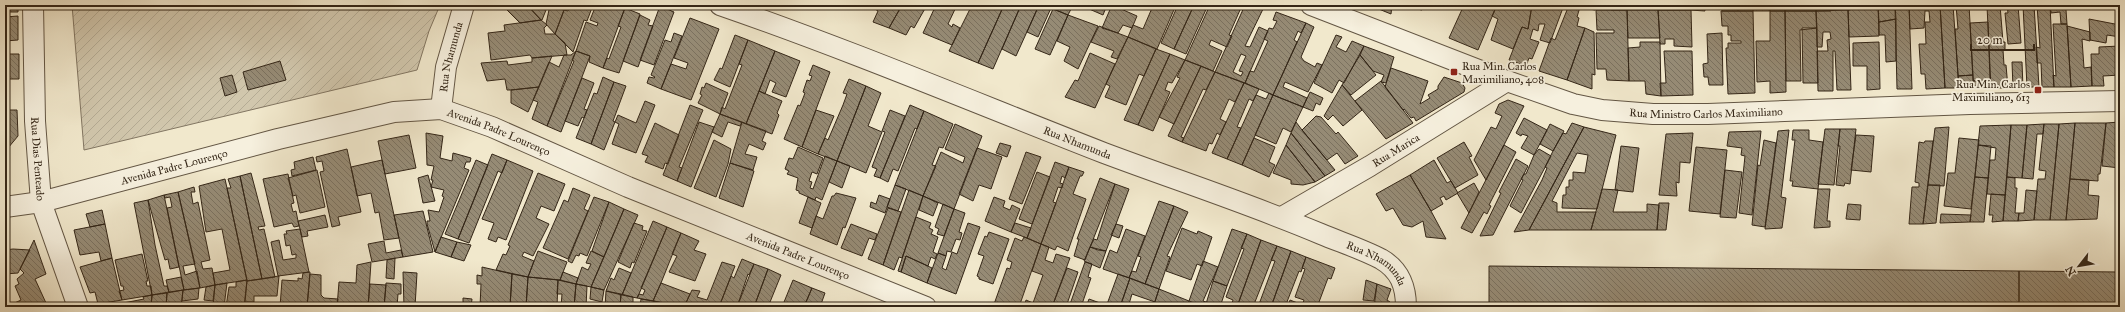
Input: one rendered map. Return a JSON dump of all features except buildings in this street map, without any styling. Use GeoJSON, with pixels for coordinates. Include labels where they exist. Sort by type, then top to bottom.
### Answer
{"type":"FeatureCollection","features":[{"type":"Feature","properties":{"kind":"street","name":"Rua Dias Penteado"},"geometry":{"type":"LineString","coordinates":[[33,5],[35,121],[41,202],[78,307]]}},
{"type":"Feature","properties":{"kind":"street","name":"Rua Nhamunda"},"geometry":{"type":"LineString","coordinates":[[441,109],[446,66],[464,5]]}},
{"type":"Feature","properties":{"kind":"street","name":"Rua Nhamunda"},"geometry":{"type":"LineString","coordinates":[[720,5],[817,39],[1105,153],[1282,217],[1381,260],[1396,271],[1402,280],[1406,296],[1406,307]]}},
{"type":"Feature","properties":{"kind":"street","name":"Rua Ministro Carlos Maximiliano"},"geometry":{"type":"LineString","coordinates":[[1311,5],[1507,81],[1573,104],[1602,110],[1653,114],[1708,114],[1970,104],[2120,101]]}},
{"type":"Feature","properties":{"kind":"street","name":"Rua Marica"},"geometry":{"type":"LineString","coordinates":[[1282,217],[1370,166],[1507,81]]}},
{"type":"Feature","properties":{"kind":"street","name":"Avenida Padre Lourenço"},"geometry":{"type":"LineString","coordinates":[[5,207],[41,202],[301,133],[394,112],[441,109],[492,127],[628,187],[926,307]]}},
{"type":"Feature","properties":{"kind":"shaded area"},"geometry":{"type":"Polygon","coordinates":[[[72,5],[440,5],[429,31],[417,70],[84,150],[72,5]]]}},
{"type":"Feature","properties":{"kind":"place","name":"Rua Min. Carlos Maximiliano, 408"},"geometry":{"type":"Point","coordinates":[1454,72]}},
{"type":"Feature","properties":{"kind":"place","name":"Rua Min. Carlos Maximiliano, 613"},"geometry":{"type":"Point","coordinates":[2038,90]}}]}
